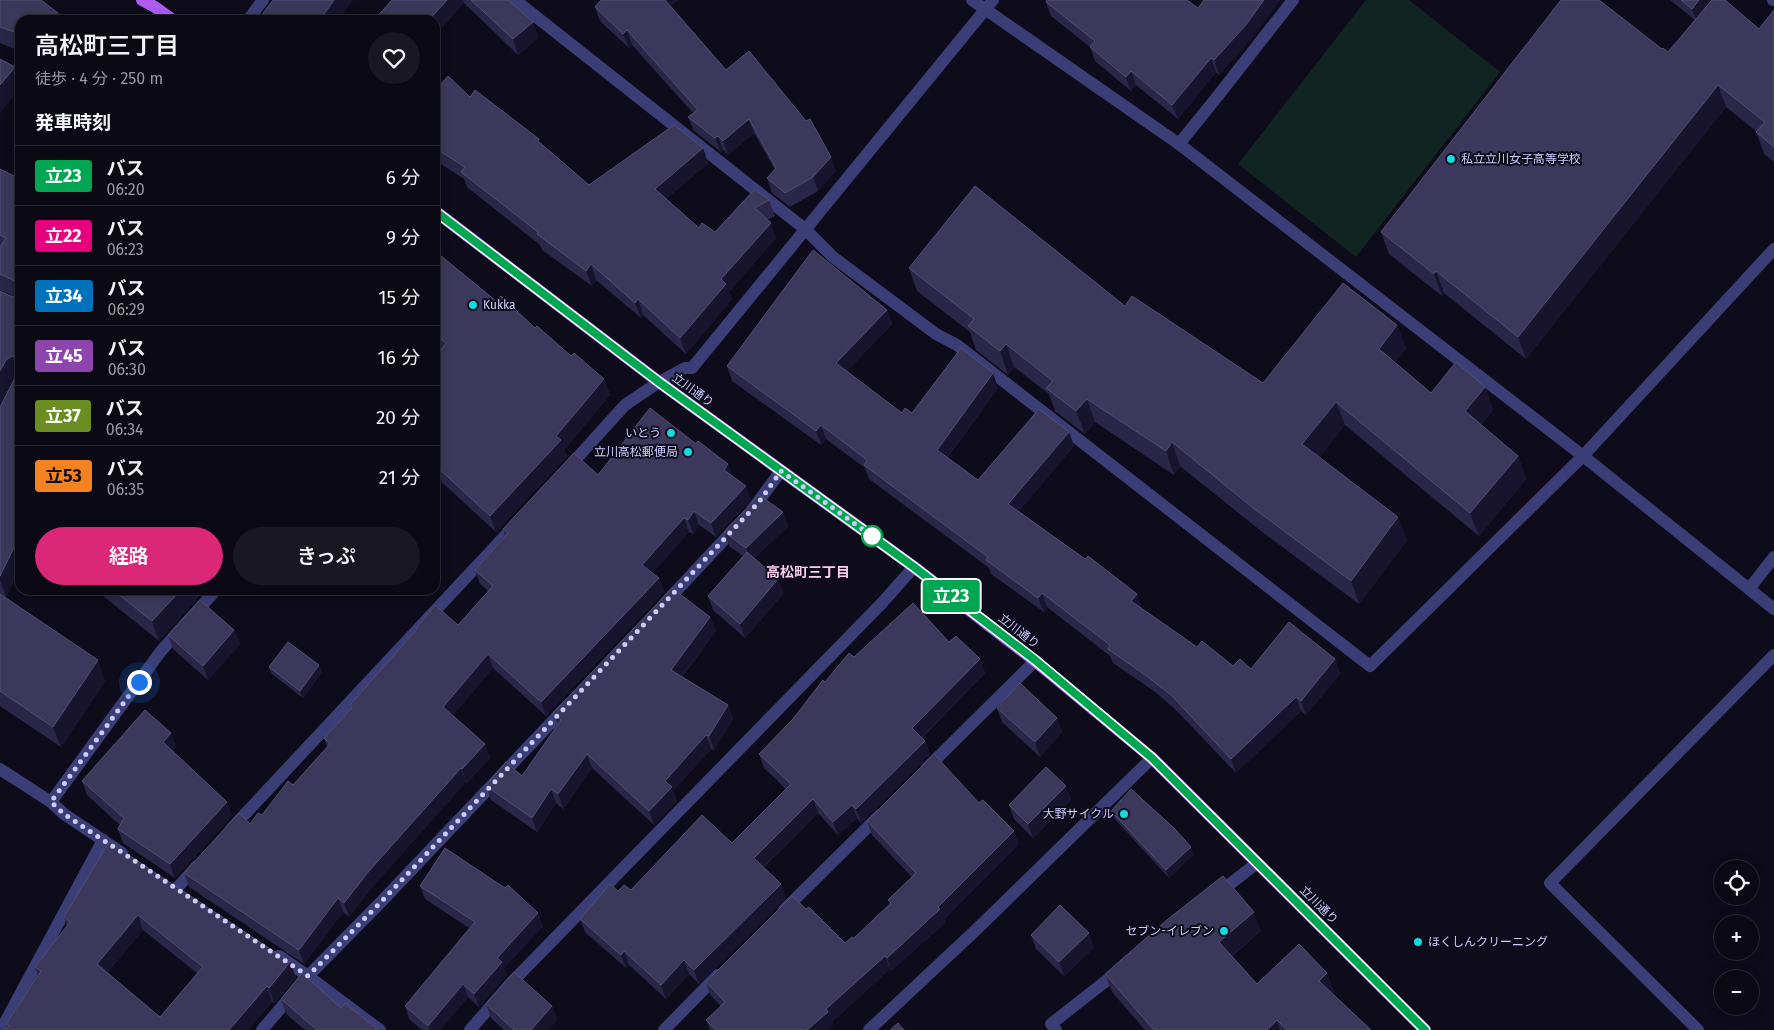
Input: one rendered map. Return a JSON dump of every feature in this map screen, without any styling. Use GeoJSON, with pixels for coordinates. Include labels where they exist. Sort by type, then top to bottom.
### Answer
{"type":"FeatureCollection","features":[{"type":"Feature","properties":{"kind":"main road"},"geometry":{"type":"LineString","coordinates":[[142,0],[166,15]]}},
{"type":"Feature","properties":{"kind":"main road","name":"立川通り"},"geometry":{"type":"LineString","coordinates":[[440,215],[659,382],[914,567],[1035,660],[1152,758],[1425,1030]]}},
{"type":"Feature","properties":{"kind":"street"},"geometry":{"type":"LineString","coordinates":[[252,15],[263,0]]}},
{"type":"Feature","properties":{"kind":"street"},"geometry":{"type":"LineString","coordinates":[[515,0],[805,229],[833,257],[936,334],[957,344],[1370,666],[1583,456],[1774,249]]}},
{"type":"Feature","properties":{"kind":"street"},"geometry":{"type":"LineString","coordinates":[[972,0],[1179,144],[1583,456],[1774,609]]}},
{"type":"Feature","properties":{"kind":"street"},"geometry":{"type":"LineString","coordinates":[[562,475],[625,406],[659,382],[685,368],[692,368],[993,0]]}},
{"type":"Feature","properties":{"kind":"street"},"geometry":{"type":"LineString","coordinates":[[1179,144],[1293,0]]}},
{"type":"Feature","properties":{"kind":"street"},"geometry":{"type":"LineString","coordinates":[[654,615],[759,502],[781,471]]}},
{"type":"Feature","properties":{"kind":"street"},"geometry":{"type":"LineString","coordinates":[[223,838],[523,517]]}},
{"type":"Feature","properties":{"kind":"street"},"geometry":{"type":"LineString","coordinates":[[1749,589],[1774,557]]}},
{"type":"Feature","properties":{"kind":"street"},"geometry":{"type":"LineString","coordinates":[[470,1030],[511,983],[875,610],[914,567]]}},
{"type":"Feature","properties":{"kind":"street"},"geometry":{"type":"LineString","coordinates":[[51,802],[161,652],[212,595]]}},
{"type":"Feature","properties":{"kind":"street"},"geometry":{"type":"LineString","coordinates":[[1698,1030],[1550,883],[1774,655]]}},
{"type":"Feature","properties":{"kind":"street"},"geometry":{"type":"LineString","coordinates":[[915,779],[1035,660]]}},
{"type":"Feature","properties":{"kind":"street"},"geometry":{"type":"LineString","coordinates":[[262,1030],[308,976],[579,694]]}},
{"type":"Feature","properties":{"kind":"street"},"geometry":{"type":"LineString","coordinates":[[869,1030],[978,928],[1152,758]]}},
{"type":"Feature","properties":{"kind":"street"},"geometry":{"type":"LineString","coordinates":[[0,769],[136,861]]}},
{"type":"Feature","properties":{"kind":"street"},"geometry":{"type":"LineString","coordinates":[[775,918],[887,807]]}},
{"type":"Feature","properties":{"kind":"street"},"geometry":{"type":"LineString","coordinates":[[1,1030],[104,840]]}},
{"type":"Feature","properties":{"kind":"street"},"geometry":{"type":"LineString","coordinates":[[177,888],[203,859]]}},
{"type":"Feature","properties":{"kind":"street"},"geometry":{"type":"LineString","coordinates":[[1202,906],[1257,863]]}},
{"type":"Feature","properties":{"kind":"street"},"geometry":{"type":"LineString","coordinates":[[267,948],[380,1030]]}},
{"type":"Feature","properties":{"kind":"street"},"geometry":{"type":"LineString","coordinates":[[1056,1030],[1051,1024],[1127,965]]}},
{"type":"Feature","properties":{"kind":"street"},"geometry":{"type":"LineString","coordinates":[[664,1030],[726,967]]}},
{"type":"Feature","properties":{"kind":"green space"},"geometry":{"type":"Polygon","coordinates":[[[1366,0],[1409,0],[1500,72],[1356,257],[1238,164],[1366,0]]]}},
{"type":"Feature","properties":{"kind":"building"},"geometry":{"type":"Polygon","coordinates":[[[0,0],[41,0],[58,13],[57,15],[15,15],[15,32],[0,27],[0,0]]]}},
{"type":"Feature","properties":{"kind":"building"},"geometry":{"type":"Polygon","coordinates":[[[273,0],[334,0],[324,15],[262,15],[273,0]]]}},
{"type":"Feature","properties":{"kind":"building"},"geometry":{"type":"Polygon","coordinates":[[[392,0],[447,0],[434,15],[378,15],[392,0]]]}},
{"type":"Feature","properties":{"kind":"building"},"geometry":{"type":"Polygon","coordinates":[[[471,0],[508,0],[533,22],[513,39],[471,0]]]}},
{"type":"Feature","properties":{"kind":"building"},"geometry":{"type":"Polygon","coordinates":[[[601,0],[665,0],[726,70],[749,51],[806,121],[810,119],[831,157],[813,177],[785,193],[767,178],[776,168],[749,119],[723,141],[718,136],[715,138],[688,117],[698,110],[627,30],[623,34],[595,7],[601,0]]]}},
{"type":"Feature","properties":{"kind":"building"},"geometry":{"type":"Polygon","coordinates":[[[1047,0],[1187,0],[1198,8],[1204,0],[1264,0],[1245,26],[1214,60],[1211,58],[1172,105],[1131,71],[1126,77],[1090,47],[1095,41],[1046,2],[1047,0]]]}},
{"type":"Feature","properties":{"kind":"building"},"geometry":{"type":"Polygon","coordinates":[[[1561,0],[1599,0],[1668,52],[1712,0],[1725,0],[1759,29],[1774,10],[1774,147],[1756,132],[1765,122],[1718,85],[1518,337],[1436,271],[1434,274],[1381,232],[1561,0]]]}},
{"type":"Feature","properties":{"kind":"building"},"geometry":{"type":"Polygon","coordinates":[[[1681,0],[1699,0],[1692,9],[1681,0]]]}},
{"type":"Feature","properties":{"kind":"building"},"geometry":{"type":"Polygon","coordinates":[[[0,59],[15,67],[0,85],[0,59]]]}},
{"type":"Feature","properties":{"kind":"building"},"geometry":{"type":"Polygon","coordinates":[[[448,76],[470,97],[475,90],[539,139],[538,141],[589,185],[674,125],[703,148],[655,189],[699,228],[702,223],[715,232],[755,189],[769,200],[755,208],[771,223],[721,279],[726,284],[680,338],[638,299],[635,303],[591,264],[586,271],[537,234],[538,232],[461,172],[465,167],[440,151],[440,85],[448,76]]]}},
{"type":"Feature","properties":{"kind":"building"},"geometry":{"type":"Polygon","coordinates":[[[0,169],[15,176],[15,281],[0,274],[0,247],[6,238],[0,235],[0,169]]]}},
{"type":"Feature","properties":{"kind":"building"},"geometry":{"type":"Polygon","coordinates":[[[975,186],[1125,306],[1132,296],[1263,383],[1343,283],[1397,325],[1379,349],[1431,393],[1456,362],[1485,387],[1465,411],[1518,456],[1470,513],[1336,402],[1302,444],[1398,517],[1351,581],[1252,507],[1172,442],[1166,451],[1087,399],[1076,411],[1046,388],[1053,381],[1006,344],[1000,351],[968,326],[974,319],[909,268],[975,186]]]}},
{"type":"Feature","properties":{"kind":"building"},"geometry":{"type":"Polygon","coordinates":[[[813,250],[887,310],[836,363],[902,413],[905,408],[912,413],[961,348],[993,373],[937,450],[978,480],[1039,409],[1069,432],[1008,504],[1085,559],[1088,556],[1137,594],[1131,601],[1197,647],[1202,641],[1233,666],[1240,659],[1251,669],[1289,622],[1335,659],[1301,701],[1296,697],[1231,759],[1171,695],[1108,649],[1110,645],[1042,593],[1038,598],[986,560],[988,557],[864,465],[867,460],[821,425],[816,431],[727,366],[813,250]]]}},
{"type":"Feature","properties":{"kind":"building"},"geometry":{"type":"Polygon","coordinates":[[[440,255],[496,301],[501,296],[535,328],[537,326],[571,356],[574,353],[604,379],[556,436],[561,440],[490,516],[440,470],[440,351],[446,343],[440,339],[440,255]]]}},
{"type":"Feature","properties":{"kind":"building"},"geometry":{"type":"Polygon","coordinates":[[[0,291],[15,296],[15,357],[12,356],[6,360],[0,371],[0,291]]]}},
{"type":"Feature","properties":{"kind":"building"},"geometry":{"type":"Polygon","coordinates":[[[15,378],[15,545],[0,576],[0,407],[15,378]]]}},
{"type":"Feature","properties":{"kind":"building"},"geometry":{"type":"Polygon","coordinates":[[[650,408],[696,444],[698,441],[728,464],[724,470],[746,486],[711,523],[694,511],[688,520],[684,518],[642,565],[659,578],[541,702],[488,654],[443,707],[485,744],[461,768],[369,871],[344,903],[338,898],[299,950],[184,873],[239,813],[250,824],[258,813],[262,815],[288,781],[293,785],[330,744],[324,738],[352,708],[350,705],[418,628],[435,605],[458,625],[493,586],[475,570],[508,533],[503,529],[574,453],[598,475],[650,408]]]}},
{"type":"Feature","properties":{"kind":"building"},"geometry":{"type":"Polygon","coordinates":[[[759,495],[783,512],[746,548],[724,532],[759,495]]]}},
{"type":"Feature","properties":{"kind":"building"},"geometry":{"type":"Polygon","coordinates":[[[747,552],[778,579],[740,624],[708,596],[747,552]]]}},
{"type":"Feature","properties":{"kind":"building"},"geometry":{"type":"Polygon","coordinates":[[[672,588],[710,617],[671,670],[728,705],[709,736],[706,735],[665,781],[672,787],[649,811],[587,754],[558,794],[551,789],[532,818],[486,786],[506,762],[522,776],[561,720],[553,713],[672,588]]]}},
{"type":"Feature","properties":{"kind":"building"},"geometry":{"type":"Polygon","coordinates":[[[0,594],[98,660],[53,727],[0,691],[0,594]]]}},
{"type":"Feature","properties":{"kind":"building"},"geometry":{"type":"Polygon","coordinates":[[[119,595],[176,595],[152,621],[119,595]]]}},
{"type":"Feature","properties":{"kind":"building"},"geometry":{"type":"Polygon","coordinates":[[[200,600],[234,630],[203,666],[168,635],[200,600]]]}},
{"type":"Feature","properties":{"kind":"building"},"geometry":{"type":"Polygon","coordinates":[[[913,603],[949,642],[956,636],[980,659],[912,728],[925,741],[856,809],[852,805],[833,822],[813,799],[754,858],[781,884],[694,970],[684,960],[661,985],[624,951],[621,955],[580,919],[610,884],[618,891],[624,885],[631,890],[702,815],[732,843],[791,784],[759,754],[793,719],[823,680],[825,682],[849,653],[854,657],[913,603]]]}},
{"type":"Feature","properties":{"kind":"building"},"geometry":{"type":"Polygon","coordinates":[[[288,642],[319,665],[300,691],[269,667],[288,642]]]}},
{"type":"Feature","properties":{"kind":"building"},"geometry":{"type":"Polygon","coordinates":[[[1020,683],[1057,718],[1035,742],[997,708],[1020,683]]]}},
{"type":"Feature","properties":{"kind":"building"},"geometry":{"type":"Polygon","coordinates":[[[145,710],[171,733],[163,742],[227,802],[170,864],[118,829],[124,818],[82,781],[145,710]]]}},
{"type":"Feature","properties":{"kind":"building"},"geometry":{"type":"Polygon","coordinates":[[[934,754],[979,803],[983,800],[1014,831],[938,907],[940,909],[887,958],[885,956],[826,1009],[828,1012],[807,1030],[716,1030],[706,1020],[725,1002],[706,982],[792,896],[806,909],[809,907],[845,943],[852,937],[853,939],[891,903],[888,900],[916,873],[867,821],[934,754]]]}},
{"type":"Feature","properties":{"kind":"building"},"geometry":{"type":"Polygon","coordinates":[[[1046,767],[1066,786],[1028,824],[1009,805],[1046,767]]]}},
{"type":"Feature","properties":{"kind":"building"},"geometry":{"type":"Polygon","coordinates":[[[1131,789],[1175,829],[1191,847],[1166,870],[1111,811],[1131,789]]]}},
{"type":"Feature","properties":{"kind":"building"},"geometry":{"type":"Polygon","coordinates":[[[109,842],[290,962],[269,988],[267,986],[229,1030],[6,1030],[9,1026],[6,1024],[41,971],[35,967],[70,922],[64,917],[109,842]],[[138,915],[97,964],[160,1017],[203,967],[138,915]]]}},
{"type":"Feature","properties":{"kind":"building"},"geometry":{"type":"Polygon","coordinates":[[[445,848],[505,888],[508,885],[538,913],[497,958],[502,962],[474,994],[463,984],[428,1026],[405,1006],[475,922],[420,886],[445,848]]]}},
{"type":"Feature","properties":{"kind":"building"},"geometry":{"type":"Polygon","coordinates":[[[1223,876],[1254,912],[1219,942],[1257,984],[1299,944],[1327,973],[1319,981],[1371,1030],[1287,1030],[1277,1020],[1267,1030],[1154,1030],[1105,974],[1168,919],[1223,876]]]}},
{"type":"Feature","properties":{"kind":"building"},"geometry":{"type":"Polygon","coordinates":[[[1060,905],[1089,933],[1059,962],[1031,935],[1060,905]]]}},
{"type":"Feature","properties":{"kind":"building"},"geometry":{"type":"Polygon","coordinates":[[[514,972],[552,1006],[531,1030],[514,1030],[486,1004],[514,972]]]}},
{"type":"Feature","properties":{"kind":"building"},"geometry":{"type":"Polygon","coordinates":[[[302,973],[341,1008],[345,1003],[378,1030],[317,1030],[281,999],[302,973]]]}},
{"type":"Feature","properties":{"kind":"building"},"geometry":{"type":"Polygon","coordinates":[[[898,1023],[904,1030],[890,1030],[898,1023]]]}},
{"type":"Feature","properties":{"kind":"bus line","name":"立23"},"geometry":{"type":"LineString","coordinates":[[440,215],[659,382],[914,567],[1035,660],[1152,758],[1425,1030]]}},
{"type":"Feature","properties":{"kind":"place","name":"私立立川女子高等学校"},"geometry":{"type":"Point","coordinates":[1451,159]}},
{"type":"Feature","properties":{"kind":"place","name":"Kukka"},"geometry":{"type":"Point","coordinates":[473,305]}},
{"type":"Feature","properties":{"kind":"place","name":"いとう"},"geometry":{"type":"Point","coordinates":[671,433]}},
{"type":"Feature","properties":{"kind":"place","name":"立川高松郵便局"},"geometry":{"type":"Point","coordinates":[688,452]}},
{"type":"Feature","properties":{"kind":"place","name":"大野サイクル"},"geometry":{"type":"Point","coordinates":[1124,814]}},
{"type":"Feature","properties":{"kind":"place","name":"セブン-イレブン"},"geometry":{"type":"Point","coordinates":[1224,931]}},
{"type":"Feature","properties":{"kind":"place","name":"ほくしんクリーニング"},"geometry":{"type":"Point","coordinates":[1418,942]}},
{"type":"Feature","properties":{"kind":"district","name":"高松町三丁目"},"geometry":{"type":"Point","coordinates":[808,572]}},
{"type":"Feature","properties":{"kind":"route"},"geometry":{"type":"LineString","coordinates":[[139,682],[51,802],[64,814],[308,976],[381,902],[759,502],[781,471],[872,536]]}}]}
